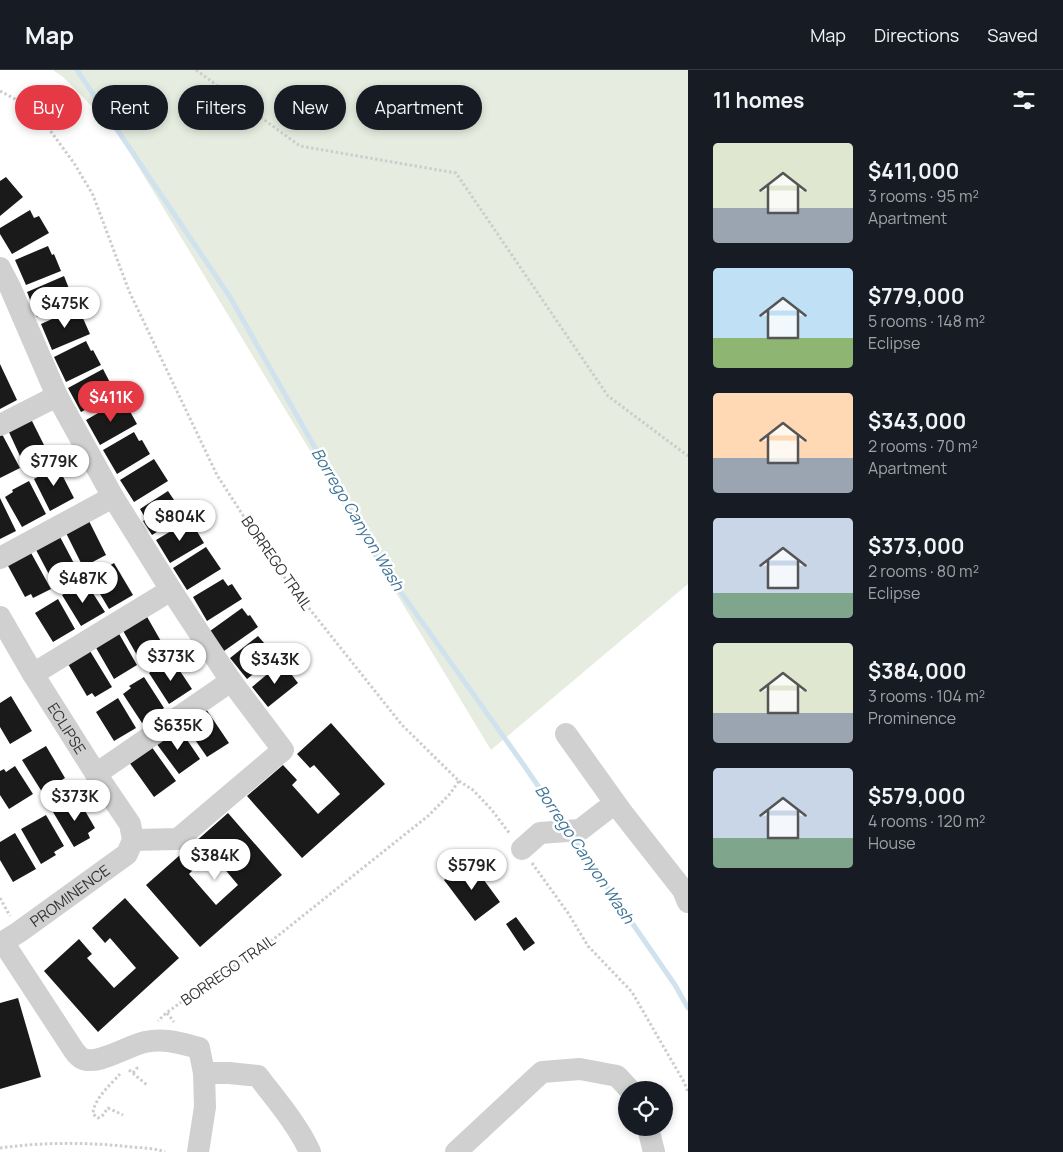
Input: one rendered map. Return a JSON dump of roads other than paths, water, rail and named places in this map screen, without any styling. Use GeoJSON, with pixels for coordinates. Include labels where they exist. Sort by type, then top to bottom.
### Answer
{"type":"FeatureCollection","features":[{"type":"Feature","properties":{"kind":"street"},"geometry":{"type":"LineString","coordinates":[[3,282],[57,396],[113,497],[231,681],[283,750],[178,839],[133,840]]}},
{"type":"Feature","properties":{"kind":"street"},"geometry":{"type":"LineString","coordinates":[[0,425],[57,396]]}},
{"type":"Feature","properties":{"kind":"street"},"geometry":{"type":"LineString","coordinates":[[0,558],[113,497]]}},
{"type":"Feature","properties":{"kind":"street"},"geometry":{"type":"LineString","coordinates":[[34,674],[171,590]]}},
{"type":"Feature","properties":{"kind":"street","name":"ECLIPSE"},"geometry":{"type":"LineString","coordinates":[[0,617],[96,774],[130,824],[133,840]]}},
{"type":"Feature","properties":{"kind":"street"},"geometry":{"type":"LineString","coordinates":[[96,774],[231,681]]}},
{"type":"Feature","properties":{"kind":"street"},"geometry":{"type":"LineString","coordinates":[[566,734],[615,802],[683,890],[688,902]]}},
{"type":"Feature","properties":{"kind":"street"},"geometry":{"type":"LineString","coordinates":[[522,849],[540,833],[580,830],[615,802]]}},
{"type":"Feature","properties":{"kind":"street","name":"PROMINENCE"},"geometry":{"type":"LineString","coordinates":[[2,943],[127,854],[133,840]]}},
{"type":"Feature","properties":{"kind":"street"},"geometry":{"type":"LineString","coordinates":[[2,943],[77,1055],[81,1058],[96,1059],[144,1042],[168,1040],[199,1048],[204,1073],[205,1107],[198,1152]]}},
{"type":"Feature","properties":{"kind":"street"},"geometry":{"type":"LineString","coordinates":[[456,1152],[542,1072],[580,1069],[617,1076],[622,1081]]}},
{"type":"Feature","properties":{"kind":"street"},"geometry":{"type":"LineString","coordinates":[[204,1073],[258,1076],[290,1120],[310,1152]]}},
{"type":"Feature","properties":{"kind":"street"},"geometry":{"type":"LineString","coordinates":[[650,1136],[654,1152]]}},
{"type":"Feature","properties":{"kind":"waterway","name":"Borrego Canyon Wash"},"geometry":{"type":"LineString","coordinates":[[77,70],[230,297],[380,563],[565,825]]}},
{"type":"Feature","properties":{"kind":"waterway","name":"Borrego Canyon Wash"},"geometry":{"type":"LineString","coordinates":[[572,836],[675,985],[688,1008]]}}]}
